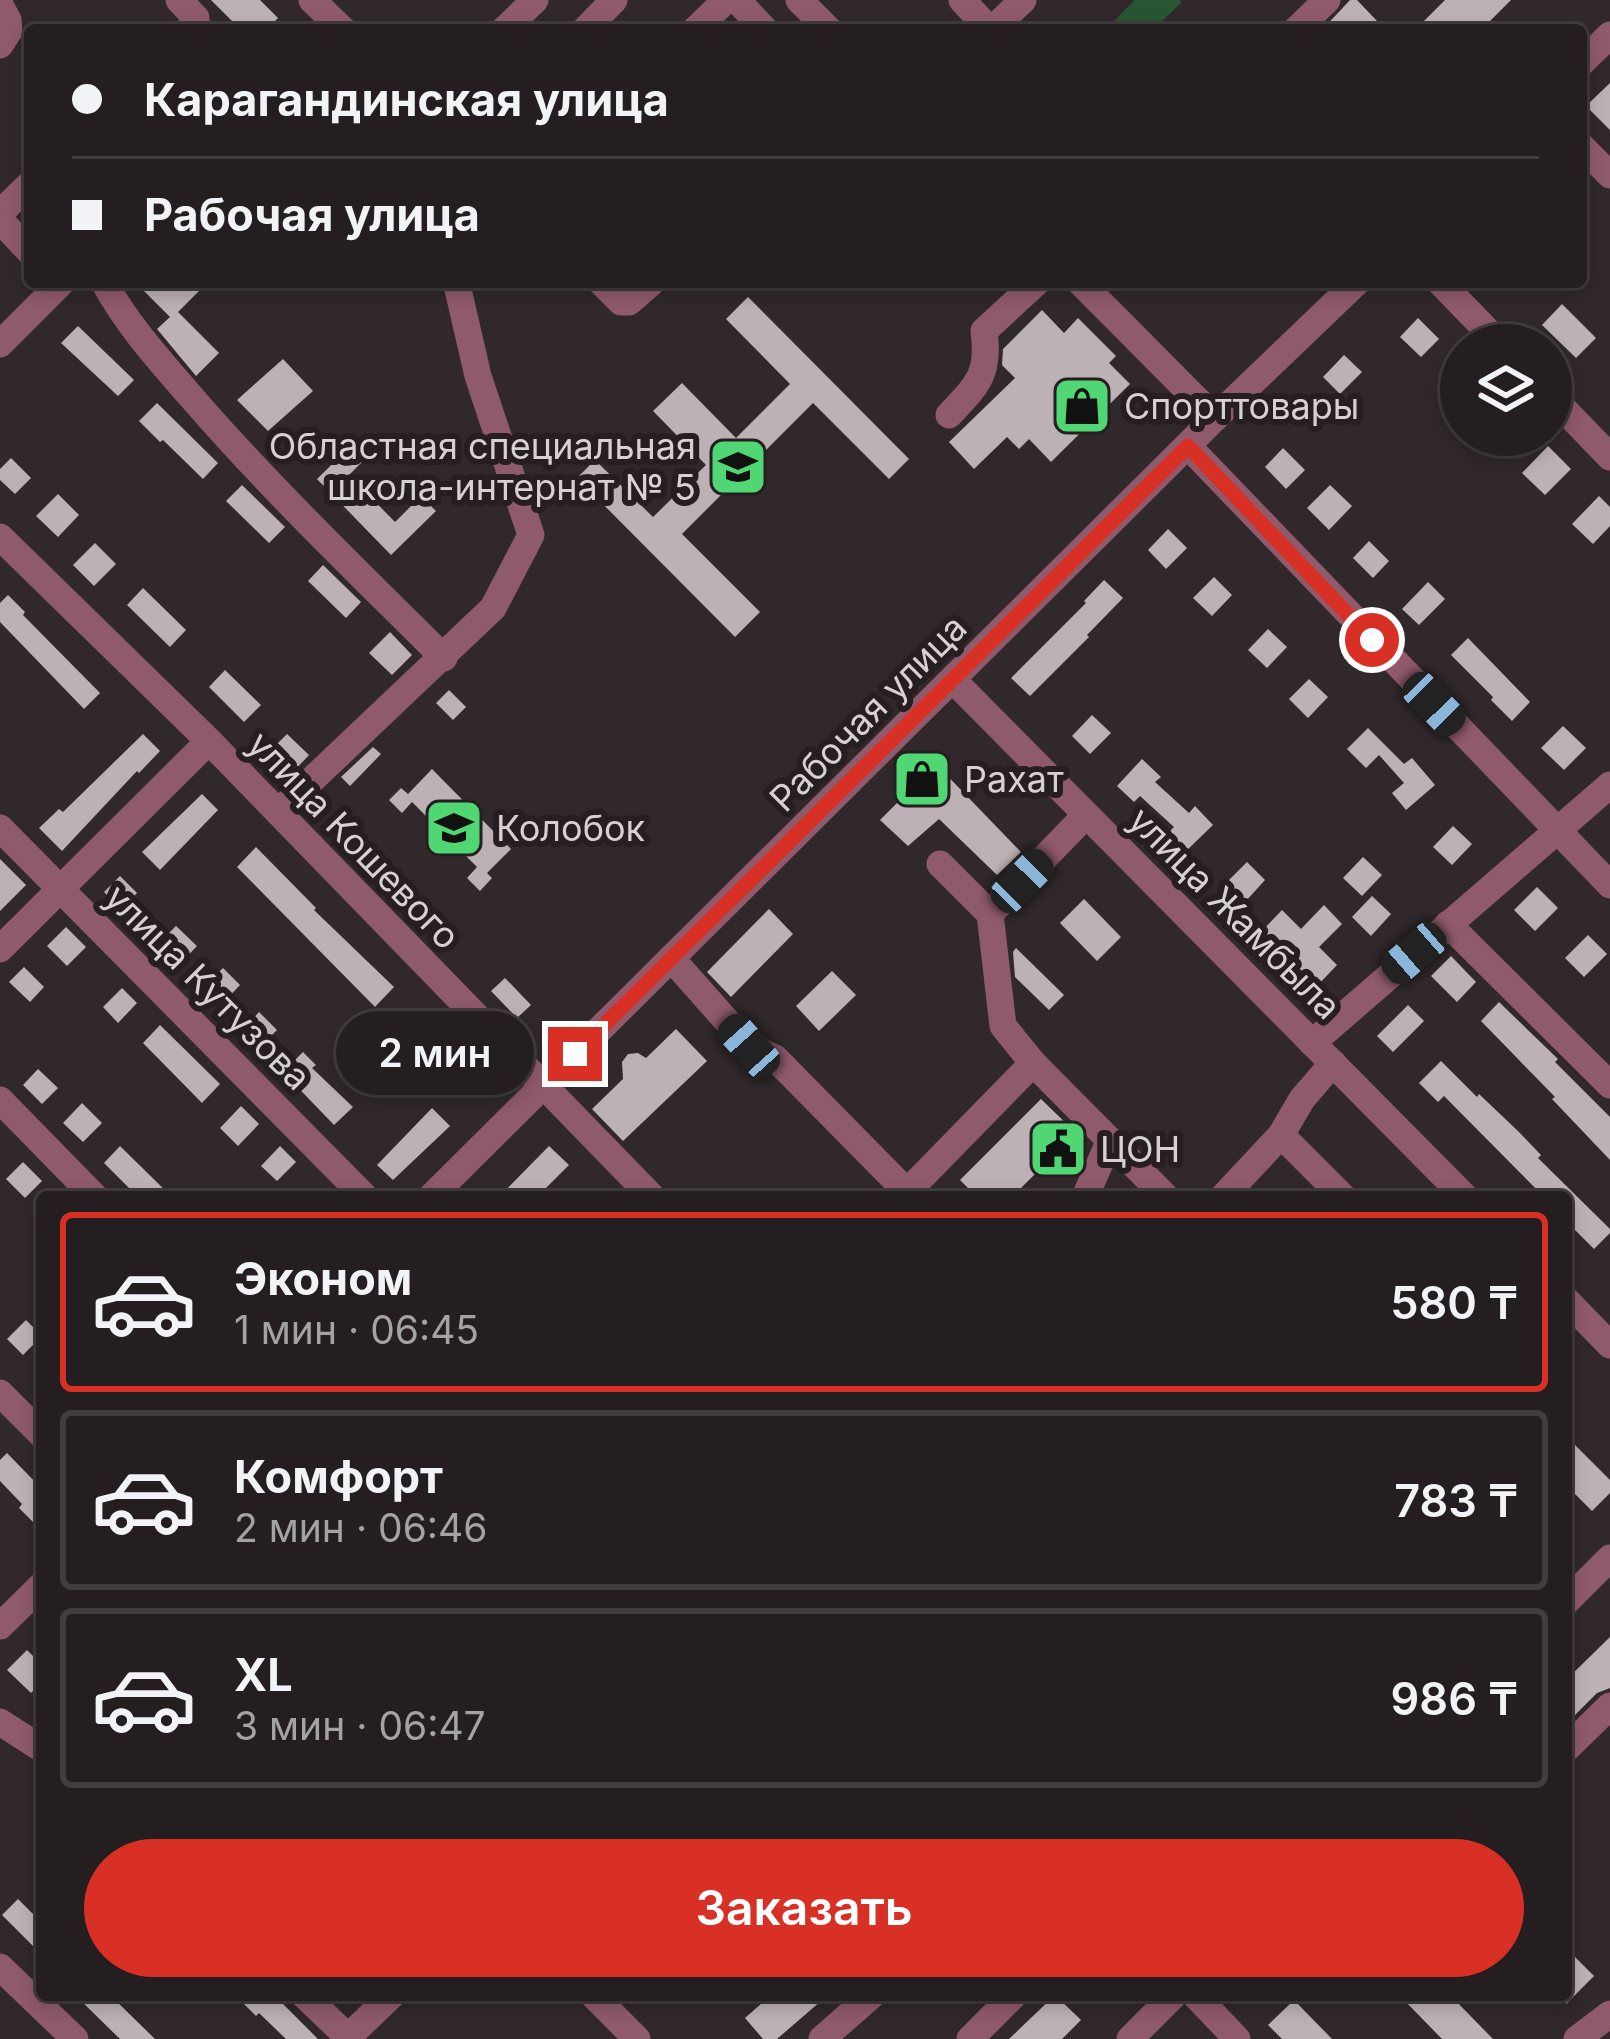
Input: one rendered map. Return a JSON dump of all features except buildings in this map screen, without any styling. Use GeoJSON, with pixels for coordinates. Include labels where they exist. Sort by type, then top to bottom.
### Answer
{"type":"FeatureCollection","features":[{"type":"Feature","properties":{"kind":"street"},"geometry":{"type":"LineString","coordinates":[[179,0],[196,18],[194,24]]}},
{"type":"Feature","properties":{"kind":"street"},"geometry":{"type":"LineString","coordinates":[[510,24],[535,0]]}},
{"type":"Feature","properties":{"kind":"street"},"geometry":{"type":"LineString","coordinates":[[591,24],[614,0]]}},
{"type":"Feature","properties":{"kind":"street"},"geometry":{"type":"LineString","coordinates":[[701,24],[726,0]]}},
{"type":"Feature","properties":{"kind":"street"},"geometry":{"type":"LineString","coordinates":[[799,0],[823,24]]}},
{"type":"Feature","properties":{"kind":"street"},"geometry":{"type":"LineString","coordinates":[[962,0],[985,24]]}},
{"type":"Feature","properties":{"kind":"street"},"geometry":{"type":"LineString","coordinates":[[997,24],[1022,0]]}},
{"type":"Feature","properties":{"kind":"street"},"geometry":{"type":"LineString","coordinates":[[1302,24],[1327,0]]}},
{"type":"Feature","properties":{"kind":"street"},"geometry":{"type":"LineString","coordinates":[[0,5],[9,31],[0,45]]}},
{"type":"Feature","properties":{"kind":"street"},"geometry":{"type":"LineString","coordinates":[[1587,57],[1610,35]]}},
{"type":"Feature","properties":{"kind":"street"},"geometry":{"type":"LineString","coordinates":[[1587,152],[1610,175]]}},
{"type":"Feature","properties":{"kind":"street"},"geometry":{"type":"LineString","coordinates":[[24,190],[1,213],[24,244]]}},
{"type":"Feature","properties":{"kind":"street"},"geometry":{"type":"LineString","coordinates":[[0,344],[55,288]]}},
{"type":"Feature","properties":{"kind":"street"},"geometry":{"type":"LineString","coordinates":[[108,288],[134,329],[240,452],[444,658]]}},
{"type":"Feature","properties":{"kind":"street"},"geometry":{"type":"LineString","coordinates":[[278,812],[493,608],[531,535],[478,376],[458,288]]}},
{"type":"Feature","properties":{"kind":"street"},"geometry":{"type":"LineString","coordinates":[[607,288],[621,302],[629,302],[645,288]]}},
{"type":"Feature","properties":{"kind":"street"},"geometry":{"type":"LineString","coordinates":[[949,415],[982,380],[987,352],[984,331],[1031,288]]}},
{"type":"Feature","properties":{"kind":"street"},"geometry":{"type":"LineString","coordinates":[[1086,288],[1215,418]]}},
{"type":"Feature","properties":{"kind":"street","name":"Рабочая улица"},"geometry":{"type":"LineString","coordinates":[[437,1191],[1351,288]]}},
{"type":"Feature","properties":{"kind":"street"},"geometry":{"type":"LineString","coordinates":[[1446,288],[1481,324]]}},
{"type":"Feature","properties":{"kind":"street"},"geometry":{"type":"LineString","coordinates":[[1572,418],[1610,457]]}},
{"type":"Feature","properties":{"kind":"street"},"geometry":{"type":"LineString","coordinates":[[1188,446],[1610,885]]}},
{"type":"Feature","properties":{"kind":"street","name":"улица Кошевого"},"geometry":{"type":"LineString","coordinates":[[0,537],[208,741],[646,1191]]}},
{"type":"Feature","properties":{"kind":"street","name":"улица Жамбыла"},"geometry":{"type":"LineString","coordinates":[[953,680],[1459,1191]]}},
{"type":"Feature","properties":{"kind":"street"},"geometry":{"type":"LineString","coordinates":[[0,949],[208,741]]}},
{"type":"Feature","properties":{"kind":"street"},"geometry":{"type":"LineString","coordinates":[[1312,1042],[1610,785]]}},
{"type":"Feature","properties":{"kind":"street"},"geometry":{"type":"LineString","coordinates":[[990,914],[1086,815]]}},
{"type":"Feature","properties":{"kind":"street","name":"улица Кутузова"},"geometry":{"type":"LineString","coordinates":[[0,828],[359,1191]]}},
{"type":"Feature","properties":{"kind":"street"},"geometry":{"type":"LineString","coordinates":[[940,865],[990,914],[1003,1026],[1160,1191]]}},
{"type":"Feature","properties":{"kind":"street"},"geometry":{"type":"LineString","coordinates":[[1448,924],[1610,1084]]}},
{"type":"Feature","properties":{"kind":"street"},"geometry":{"type":"LineString","coordinates":[[671,958],[749,1046],[775,1058],[905,1191]]}},
{"type":"Feature","properties":{"kind":"street"},"geometry":{"type":"LineString","coordinates":[[913,1191],[1034,1063]]}},
{"type":"Feature","properties":{"kind":"street"},"geometry":{"type":"LineString","coordinates":[[1229,1191],[1281,1135],[1302,1099],[1333,1063]]}},
{"type":"Feature","properties":{"kind":"street"},"geometry":{"type":"LineString","coordinates":[[0,1100],[89,1191]]}},
{"type":"Feature","properties":{"kind":"street"},"geometry":{"type":"LineString","coordinates":[[1281,1135],[1337,1191]]}},
{"type":"Feature","properties":{"kind":"street"},"geometry":{"type":"LineString","coordinates":[[1088,1191],[1110,1140]]}},
{"type":"Feature","properties":{"kind":"street"},"geometry":{"type":"LineString","coordinates":[[1572,1306],[1610,1345]]}},
{"type":"Feature","properties":{"kind":"street"},"geometry":{"type":"LineString","coordinates":[[0,1393],[36,1429]]}},
{"type":"Feature","properties":{"kind":"street"},"geometry":{"type":"LineString","coordinates":[[1572,1587],[1610,1558]]}},
{"type":"Feature","properties":{"kind":"street"},"geometry":{"type":"LineString","coordinates":[[0,1626],[36,1592]]}},
{"type":"Feature","properties":{"kind":"street"},"geometry":{"type":"LineString","coordinates":[[1572,1743],[1610,1706]]}},
{"type":"Feature","properties":{"kind":"street"},"geometry":{"type":"LineString","coordinates":[[0,1722],[36,1745]]}},
{"type":"Feature","properties":{"kind":"street"},"geometry":{"type":"LineString","coordinates":[[0,1967],[75,2039]]}},
{"type":"Feature","properties":{"kind":"street"},"geometry":{"type":"LineString","coordinates":[[310,2001],[348,2038],[386,2001]]}},
{"type":"Feature","properties":{"kind":"street"},"geometry":{"type":"LineString","coordinates":[[598,2001],[637,2039]]}},
{"type":"Feature","properties":{"kind":"street"},"geometry":{"type":"LineString","coordinates":[[822,2039],[865,2001]]}},
{"type":"Feature","properties":{"kind":"street"},"geometry":{"type":"LineString","coordinates":[[970,2039],[1008,2001]]}},
{"type":"Feature","properties":{"kind":"street"},"geometry":{"type":"LineString","coordinates":[[1130,2039],[1160,2001]]}},
{"type":"Feature","properties":{"kind":"street"},"geometry":{"type":"LineString","coordinates":[[1202,2001],[1237,2039]]}},
{"type":"Feature","properties":{"kind":"street"},"geometry":{"type":"LineString","coordinates":[[1577,2039],[1610,2014]]}},
{"type":"Feature","properties":{"kind":"green space"},"geometry":{"type":"Polygon","coordinates":[[[1135,0],[1182,2],[1159,24],[1111,24],[1135,0]]]}},
{"type":"Feature","properties":{"kind":"place","name":"Спорттовары"},"geometry":{"type":"Point","coordinates":[1082,406]}},
{"type":"Feature","properties":{"kind":"place","name":"Областная специальная школа-интернат № 5"},"geometry":{"type":"Point","coordinates":[738,467]}},
{"type":"Feature","properties":{"kind":"place","name":"Рахат"},"geometry":{"type":"Point","coordinates":[922,779]}},
{"type":"Feature","properties":{"kind":"place","name":"Колобок"},"geometry":{"type":"Point","coordinates":[454,828]}},
{"type":"Feature","properties":{"kind":"place","name":"ЦОН"},"geometry":{"type":"Point","coordinates":[1058,1149]}},
{"type":"Feature","properties":{"kind":"route"},"geometry":{"type":"LineString","coordinates":[[575,1054],[1188,446],[1372,640]]}}]}
